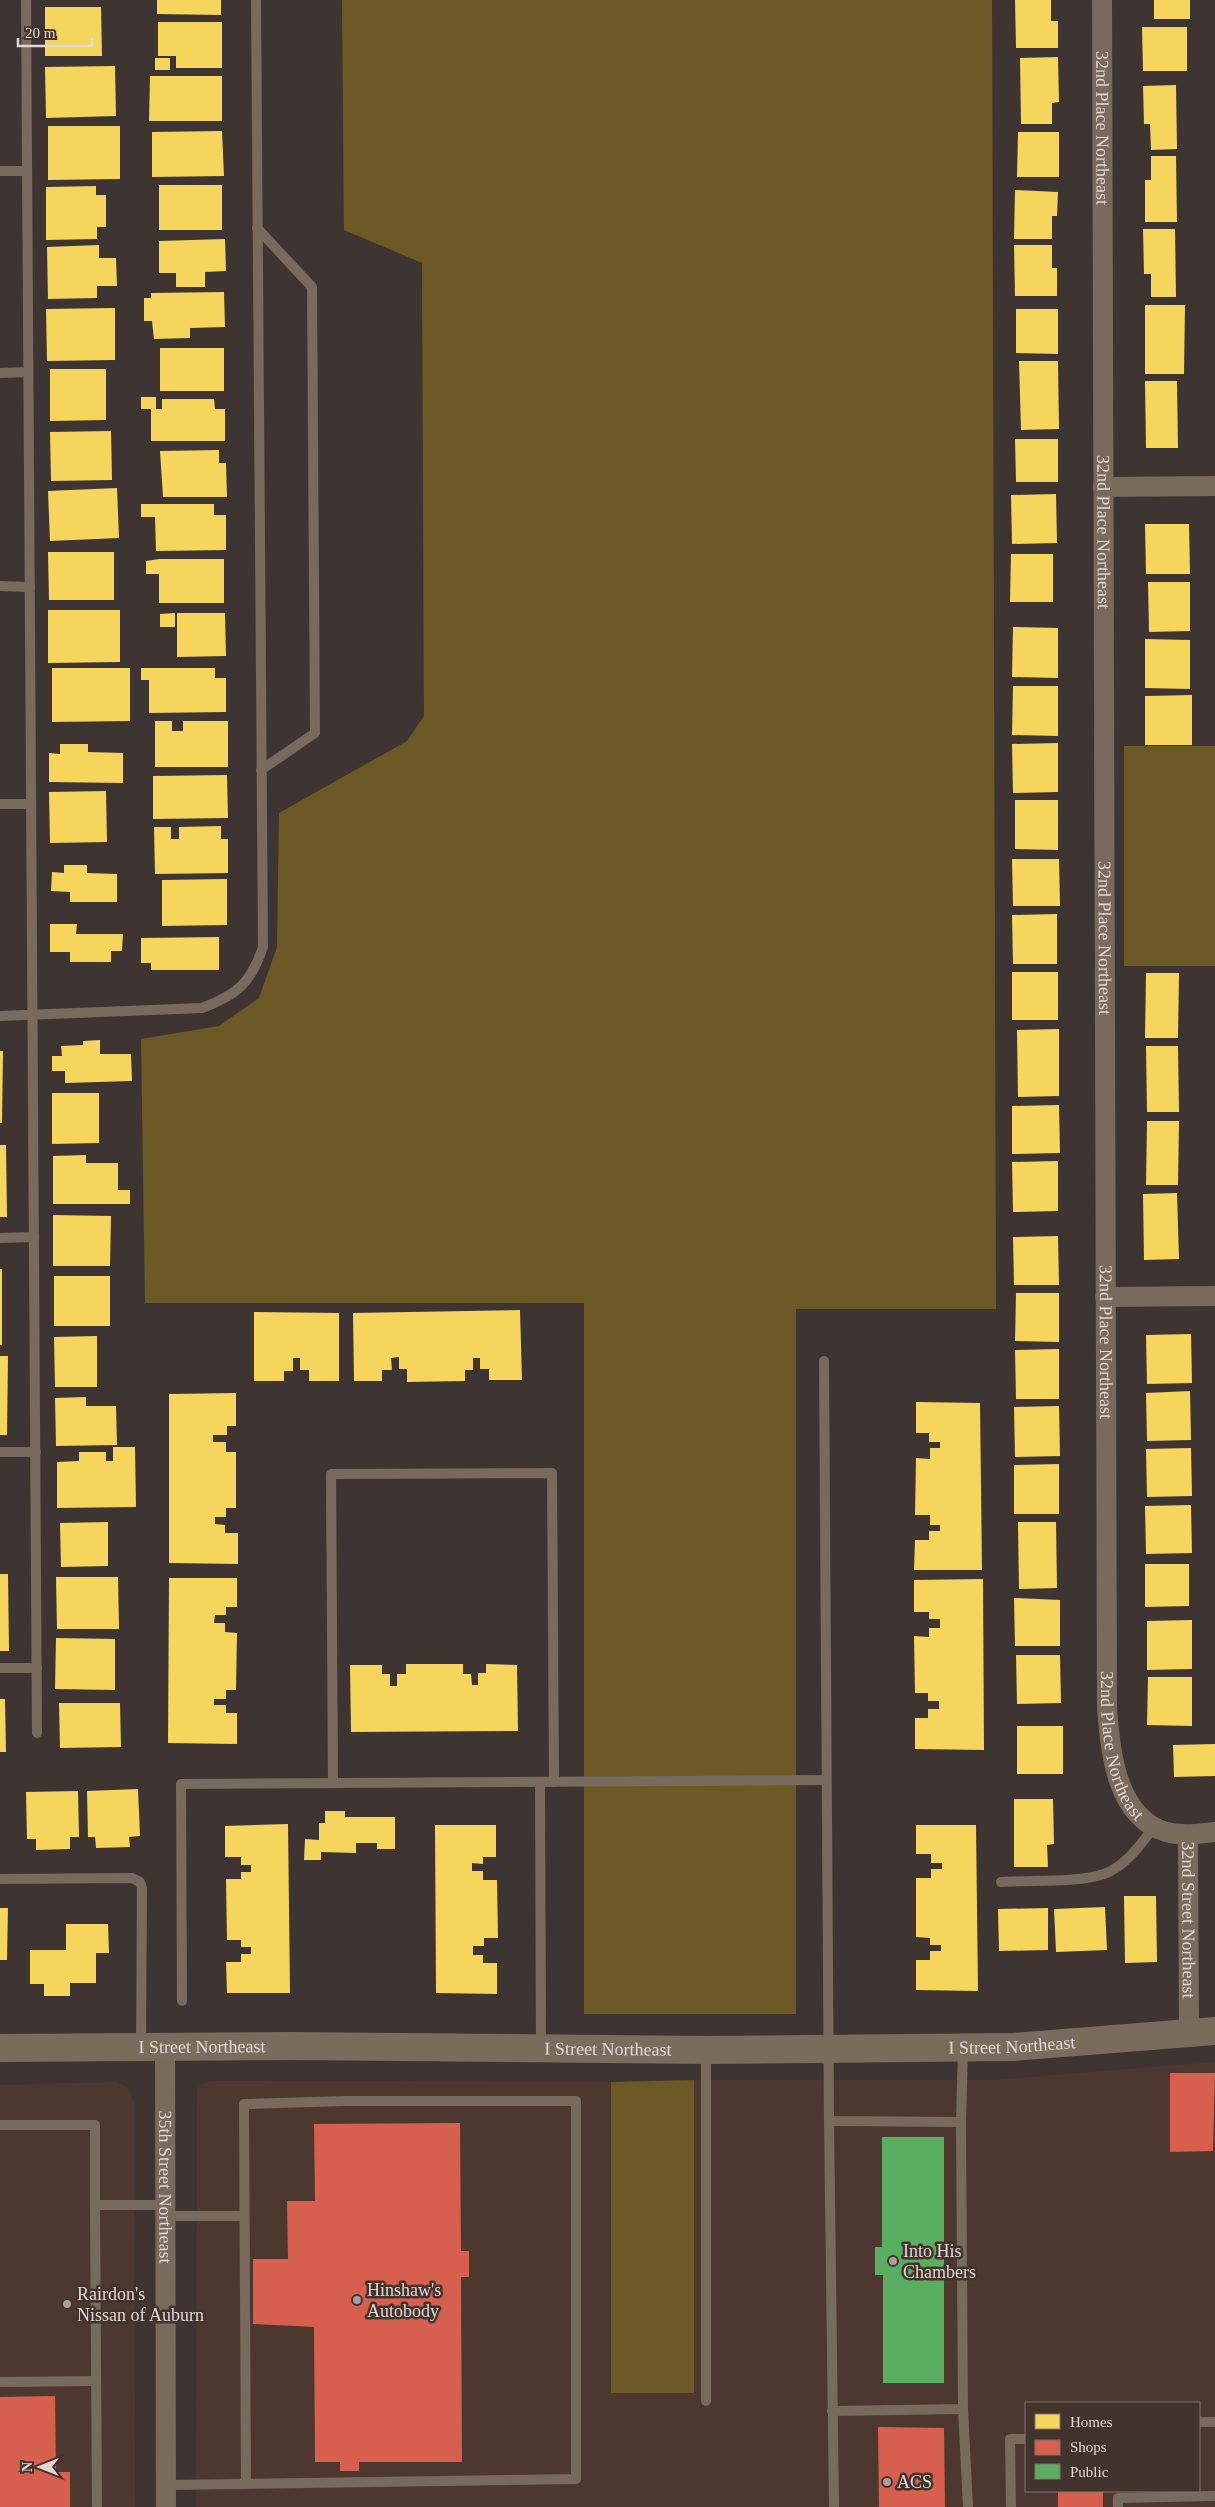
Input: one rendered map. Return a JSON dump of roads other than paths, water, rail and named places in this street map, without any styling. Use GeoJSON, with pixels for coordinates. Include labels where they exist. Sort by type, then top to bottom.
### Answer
{"type":"FeatureCollection","features":[{"type":"Feature","properties":{"kind":"street","name":"32nd Place Northeast"},"geometry":{"type":"LineString","coordinates":[[1102,0],[1107,1708],[1114,1769],[1126,1796],[1138,1813],[1154,1827],[1166,1832],[1188,1835]]}},
{"type":"Feature","properties":{"kind":"street"},"geometry":{"type":"LineString","coordinates":[[1103,487],[1215,486]]}},
{"type":"Feature","properties":{"kind":"street"},"geometry":{"type":"LineString","coordinates":[[1105,1297],[1215,1296]]}},
{"type":"Feature","properties":{"kind":"street","name":"32nd Street Northeast"},"geometry":{"type":"LineString","coordinates":[[1202,2032],[1188,1835],[1215,1832]]}},
{"type":"Feature","properties":{"kind":"street","name":"I Street Northeast"},"geometry":{"type":"LineString","coordinates":[[0,2048],[706,2050],[962,2048],[1056,2045],[1202,2032]]}},
{"type":"Feature","properties":{"kind":"street","name":"35th Street Northeast"},"geometry":{"type":"LineString","coordinates":[[153,2047],[165,2211],[166,2507]]}},
{"type":"Feature","properties":{"kind":"lane"},"geometry":{"type":"LineString","coordinates":[[26,0],[37,1733]]}},
{"type":"Feature","properties":{"kind":"lane"},"geometry":{"type":"LineString","coordinates":[[0,1016],[202,1008],[223,1000],[239,989],[255,969],[263,947],[256,0]]}},
{"type":"Feature","properties":{"kind":"lane"},"geometry":{"type":"LineString","coordinates":[[0,171],[27,171]]}},
{"type":"Feature","properties":{"kind":"lane"},"geometry":{"type":"LineString","coordinates":[[257,228],[312,286],[315,732],[262,770]]}},
{"type":"Feature","properties":{"kind":"lane"},"geometry":{"type":"LineString","coordinates":[[0,373],[28,372]]}},
{"type":"Feature","properties":{"kind":"lane"},"geometry":{"type":"LineString","coordinates":[[0,586],[30,586]]}},
{"type":"Feature","properties":{"kind":"lane"},"geometry":{"type":"LineString","coordinates":[[0,804],[31,804]]}},
{"type":"Feature","properties":{"kind":"lane"},"geometry":{"type":"LineString","coordinates":[[0,1238],[34,1237]]}},
{"type":"Feature","properties":{"kind":"lane"},"geometry":{"type":"LineString","coordinates":[[824,1361],[826,1780],[834,2507]]}},
{"type":"Feature","properties":{"kind":"lane"},"geometry":{"type":"LineString","coordinates":[[0,1452],[36,1452]]}},
{"type":"Feature","properties":{"kind":"lane"},"geometry":{"type":"LineString","coordinates":[[333,1783],[331,1474],[552,1473],[554,1782]]}},
{"type":"Feature","properties":{"kind":"lane"},"geometry":{"type":"LineString","coordinates":[[0,1668],[37,1668]]}},
{"type":"Feature","properties":{"kind":"lane"},"geometry":{"type":"LineString","coordinates":[[182,2002],[181,1784],[826,1780]]}},
{"type":"Feature","properties":{"kind":"lane"},"geometry":{"type":"LineString","coordinates":[[540,1782],[541,2049]]}},
{"type":"Feature","properties":{"kind":"lane"},"geometry":{"type":"LineString","coordinates":[[1001,1882],[1089,1877],[1106,1873],[1135,1851],[1154,1827]]}},
{"type":"Feature","properties":{"kind":"lane"},"geometry":{"type":"LineString","coordinates":[[0,1879],[132,1878],[140,1882],[142,1888],[153,2047]]}},
{"type":"Feature","properties":{"kind":"lane"},"geometry":{"type":"LineString","coordinates":[[962,2048],[963,2409],[968,2507]]}},
{"type":"Feature","properties":{"kind":"lane"},"geometry":{"type":"LineString","coordinates":[[706,2050],[706,2401]]}},
{"type":"Feature","properties":{"kind":"lane"},"geometry":{"type":"LineString","coordinates":[[166,2485],[246,2484],[576,2479],[576,2101],[346,2101],[244,2104],[246,2484]]}},
{"type":"Feature","properties":{"kind":"lane"},"geometry":{"type":"LineString","coordinates":[[829,2120],[961,2122]]}},
{"type":"Feature","properties":{"kind":"lane"},"geometry":{"type":"LineString","coordinates":[[0,2125],[95,2125],[97,2507]]}},
{"type":"Feature","properties":{"kind":"lane"},"geometry":{"type":"LineString","coordinates":[[95,2205],[244,2216]]}},
{"type":"Feature","properties":{"kind":"lane"},"geometry":{"type":"LineString","coordinates":[[0,2382],[96,2381]]}},
{"type":"Feature","properties":{"kind":"lane"},"geometry":{"type":"LineString","coordinates":[[832,2410],[963,2409]]}},
{"type":"Feature","properties":{"kind":"lane"},"geometry":{"type":"LineString","coordinates":[[1200,2422],[1215,2422]]}},
{"type":"Feature","properties":{"kind":"lane"},"geometry":{"type":"LineString","coordinates":[[1011,2507],[1010,2439],[1025,2439]]}},
{"type":"Feature","properties":{"kind":"lane"},"geometry":{"type":"LineString","coordinates":[[1118,2498],[1160,2494],[1215,2496]]}},
{"type":"Feature","properties":{"kind":"place","name":"Into His Chambers"},"geometry":{"type":"Point","coordinates":[893,2261]}},
{"type":"Feature","properties":{"kind":"place","name":"Hinshaw's Autobody"},"geometry":{"type":"Point","coordinates":[357,2300]}},
{"type":"Feature","properties":{"kind":"place","name":"Rairdon's Nissan of Auburn"},"geometry":{"type":"Point","coordinates":[67,2304]}},
{"type":"Feature","properties":{"kind":"place","name":"ACS"},"geometry":{"type":"Point","coordinates":[887,2482]}}]}
